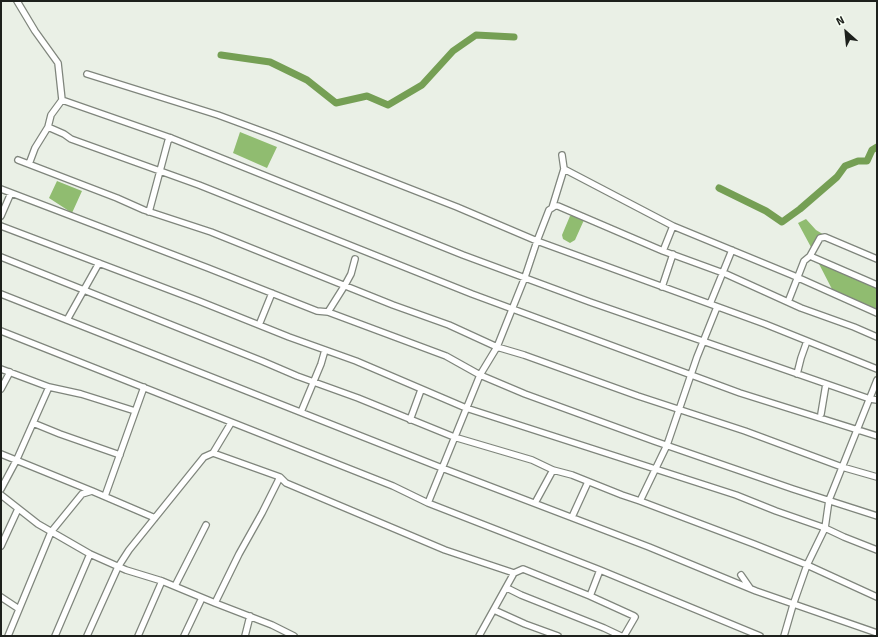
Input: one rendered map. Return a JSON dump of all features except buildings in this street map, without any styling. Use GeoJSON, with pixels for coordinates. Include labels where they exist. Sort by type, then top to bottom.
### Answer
{"type":"FeatureCollection","features":[{"type":"Feature","properties":{"kind":"street"},"geometry":{"type":"LineString","coordinates":[[17,1],[28,21],[58,63],[62,100],[52,115],[48,127],[34,148],[29,164]]}},
{"type":"Feature","properties":{"kind":"street"},"geometry":{"type":"LineString","coordinates":[[87,74],[218,115],[275,136],[457,207],[537,241],[766,324],[877,369]]}},
{"type":"Feature","properties":{"kind":"street"},"geometry":{"type":"LineString","coordinates":[[62,100],[172,138],[463,255],[626,315],[870,399],[877,400]]}},
{"type":"Feature","properties":{"kind":"street"},"geometry":{"type":"LineString","coordinates":[[48,127],[71,139],[199,186],[472,294],[691,374],[788,408],[877,436]]}},
{"type":"Feature","properties":{"kind":"street"},"geometry":{"type":"LineString","coordinates":[[149,212],[161,172],[168,140],[172,138]]}},
{"type":"Feature","properties":{"kind":"street"},"geometry":{"type":"LineString","coordinates":[[428,503],[480,375],[497,347],[526,277],[537,241],[549,210],[552,208],[564,170],[562,155]]}},
{"type":"Feature","properties":{"kind":"street"},"geometry":{"type":"LineString","coordinates":[[18,160],[149,212],[211,232],[394,305],[449,325],[497,347],[524,355],[842,467],[877,477]]}},
{"type":"Feature","properties":{"kind":"street"},"geometry":{"type":"LineString","coordinates":[[564,170],[673,226],[798,278],[877,313]]}},
{"type":"Feature","properties":{"kind":"street"},"geometry":{"type":"LineString","coordinates":[[1,189],[317,311],[328,312],[446,356],[480,375],[525,394],[667,445],[877,516]]}},
{"type":"Feature","properties":{"kind":"street"},"geometry":{"type":"LineString","coordinates":[[1,216],[12,193]]}},
{"type":"Feature","properties":{"kind":"street"},"geometry":{"type":"LineString","coordinates":[[552,208],[558,206],[663,251],[722,273],[788,302],[877,337]]}},
{"type":"Feature","properties":{"kind":"street"},"geometry":{"type":"LineString","coordinates":[[1,226],[99,263],[165,285],[259,325],[376,369],[466,408],[736,495],[824,528],[877,550]]}},
{"type":"Feature","properties":{"kind":"street"},"geometry":{"type":"LineString","coordinates":[[663,251],[673,226]]}},
{"type":"Feature","properties":{"kind":"street"},"geometry":{"type":"LineString","coordinates":[[788,302],[804,261],[810,256],[820,238],[825,237],[877,259]]}},
{"type":"Feature","properties":{"kind":"street"},"geometry":{"type":"LineString","coordinates":[[710,304],[732,250]]}},
{"type":"Feature","properties":{"kind":"street"},"geometry":{"type":"LineString","coordinates":[[662,287],[673,254]]}},
{"type":"Feature","properties":{"kind":"street"},"geometry":{"type":"LineString","coordinates":[[1,256],[154,319],[313,382],[358,398],[410,420],[454,437],[532,460],[553,470],[572,475],[807,565],[877,597]]}},
{"type":"Feature","properties":{"kind":"street"},"geometry":{"type":"LineString","coordinates":[[810,256],[877,285]]}},
{"type":"Feature","properties":{"kind":"street"},"geometry":{"type":"LineString","coordinates":[[328,312],[351,274],[355,259]]}},
{"type":"Feature","properties":{"kind":"street"},"geometry":{"type":"LineString","coordinates":[[67,320],[99,263]]}},
{"type":"Feature","properties":{"kind":"street"},"geometry":{"type":"LineString","coordinates":[[259,325],[272,293]]}},
{"type":"Feature","properties":{"kind":"street"},"geometry":{"type":"LineString","coordinates":[[1,294],[442,468],[649,547],[750,589],[877,633]]}},
{"type":"Feature","properties":{"kind":"street"},"geometry":{"type":"LineString","coordinates":[[640,501],[667,445],[702,341],[717,307]]}},
{"type":"Feature","properties":{"kind":"street"},"geometry":{"type":"LineString","coordinates":[[1,331],[336,465],[393,486],[428,503],[600,570],[760,636]]}},
{"type":"Feature","properties":{"kind":"street"},"geometry":{"type":"LineString","coordinates":[[797,374],[807,341]]}},
{"type":"Feature","properties":{"kind":"street"},"geometry":{"type":"LineString","coordinates":[[301,412],[321,364],[325,350]]}},
{"type":"Feature","properties":{"kind":"street"},"geometry":{"type":"LineString","coordinates":[[1,369],[49,387],[81,394],[135,411]]}},
{"type":"Feature","properties":{"kind":"street"},"geometry":{"type":"LineString","coordinates":[[1,389],[10,372]]}},
{"type":"Feature","properties":{"kind":"street"},"geometry":{"type":"LineString","coordinates":[[784,636],[807,565],[824,528],[829,500],[877,380]]}},
{"type":"Feature","properties":{"kind":"street"},"geometry":{"type":"LineString","coordinates":[[821,414],[826,384]]}},
{"type":"Feature","properties":{"kind":"street"},"geometry":{"type":"LineString","coordinates":[[1,489],[49,387]]}},
{"type":"Feature","properties":{"kind":"street"},"geometry":{"type":"LineString","coordinates":[[105,496],[144,387]]}},
{"type":"Feature","properties":{"kind":"street"},"geometry":{"type":"LineString","coordinates":[[410,420],[422,390]]}},
{"type":"Feature","properties":{"kind":"street"},"geometry":{"type":"LineString","coordinates":[[33,423],[120,455]]}},
{"type":"Feature","properties":{"kind":"street"},"geometry":{"type":"LineString","coordinates":[[87,636],[118,567],[129,550],[204,457],[213,453],[231,423]]}},
{"type":"Feature","properties":{"kind":"street"},"geometry":{"type":"LineString","coordinates":[[213,453],[280,477],[286,483],[445,550],[514,573]]}},
{"type":"Feature","properties":{"kind":"street"},"geometry":{"type":"LineString","coordinates":[[1,454],[156,518]]}},
{"type":"Feature","properties":{"kind":"street"},"geometry":{"type":"LineString","coordinates":[[535,503],[553,470]]}},
{"type":"Feature","properties":{"kind":"street"},"geometry":{"type":"LineString","coordinates":[[216,604],[239,554],[280,477]]}},
{"type":"Feature","properties":{"kind":"street"},"geometry":{"type":"LineString","coordinates":[[572,517],[588,482]]}},
{"type":"Feature","properties":{"kind":"street"},"geometry":{"type":"LineString","coordinates":[[8,636],[51,532],[82,494],[92,491]]}},
{"type":"Feature","properties":{"kind":"street"},"geometry":{"type":"LineString","coordinates":[[1,495],[51,532],[90,554],[126,570],[162,580],[216,604],[272,625],[294,636]]}},
{"type":"Feature","properties":{"kind":"street"},"geometry":{"type":"LineString","coordinates":[[1,546],[18,509]]}},
{"type":"Feature","properties":{"kind":"street"},"geometry":{"type":"LineString","coordinates":[[176,586],[206,525]]}},
{"type":"Feature","properties":{"kind":"street"},"geometry":{"type":"LineString","coordinates":[[55,636],[90,554]]}},
{"type":"Feature","properties":{"kind":"street"},"geometry":{"type":"LineString","coordinates":[[481,635],[514,573],[523,569],[590,596],[634,617],[623,636],[507,588]]}},
{"type":"Feature","properties":{"kind":"street"},"geometry":{"type":"LineString","coordinates":[[590,596],[600,570]]}},
{"type":"Feature","properties":{"kind":"street"},"geometry":{"type":"LineString","coordinates":[[741,575],[750,589]]}},
{"type":"Feature","properties":{"kind":"street"},"geometry":{"type":"LineString","coordinates":[[138,636],[162,580]]}},
{"type":"Feature","properties":{"kind":"street"},"geometry":{"type":"LineString","coordinates":[[1,597],[19,609]]}},
{"type":"Feature","properties":{"kind":"street"},"geometry":{"type":"LineString","coordinates":[[184,636],[202,598]]}},
{"type":"Feature","properties":{"kind":"street"},"geometry":{"type":"LineString","coordinates":[[494,610],[525,624],[558,636]]}},
{"type":"Feature","properties":{"kind":"street"},"geometry":{"type":"LineString","coordinates":[[245,636],[250,616]]}},
{"type":"Feature","properties":{"kind":"green space"},"geometry":{"type":"Polygon","coordinates":[[[240,132],[277,147],[267,168],[233,153],[240,132]]]}},
{"type":"Feature","properties":{"kind":"green space"},"geometry":{"type":"Polygon","coordinates":[[[57,181],[82,191],[72,213],[49,198],[57,181]]]}},
{"type":"Feature","properties":{"kind":"green space"},"geometry":{"type":"Polygon","coordinates":[[[573,215],[584,220],[575,240],[570,243],[563,239],[562,235],[570,216],[573,215]]]}},
{"type":"Feature","properties":{"kind":"green space"},"geometry":{"type":"Polygon","coordinates":[[[806,219],[816,230],[826,236],[812,249],[798,223],[806,219]]]}},
{"type":"Feature","properties":{"kind":"green space"},"geometry":{"type":"Polygon","coordinates":[[[818,262],[877,287],[877,311],[834,293],[818,262]]]}},
{"type":"Feature","properties":{"kind":"waterway"},"geometry":{"type":"LineString","coordinates":[[221,55],[270,62],[307,80],[336,103],[367,96],[388,105],[422,85],[453,51],[476,35],[514,37]]}},
{"type":"Feature","properties":{"kind":"waterway"},"geometry":{"type":"LineString","coordinates":[[719,188],[766,211],[782,222],[800,209],[837,177],[845,166],[858,161],[867,161],[872,150],[877,147]]}}]}
